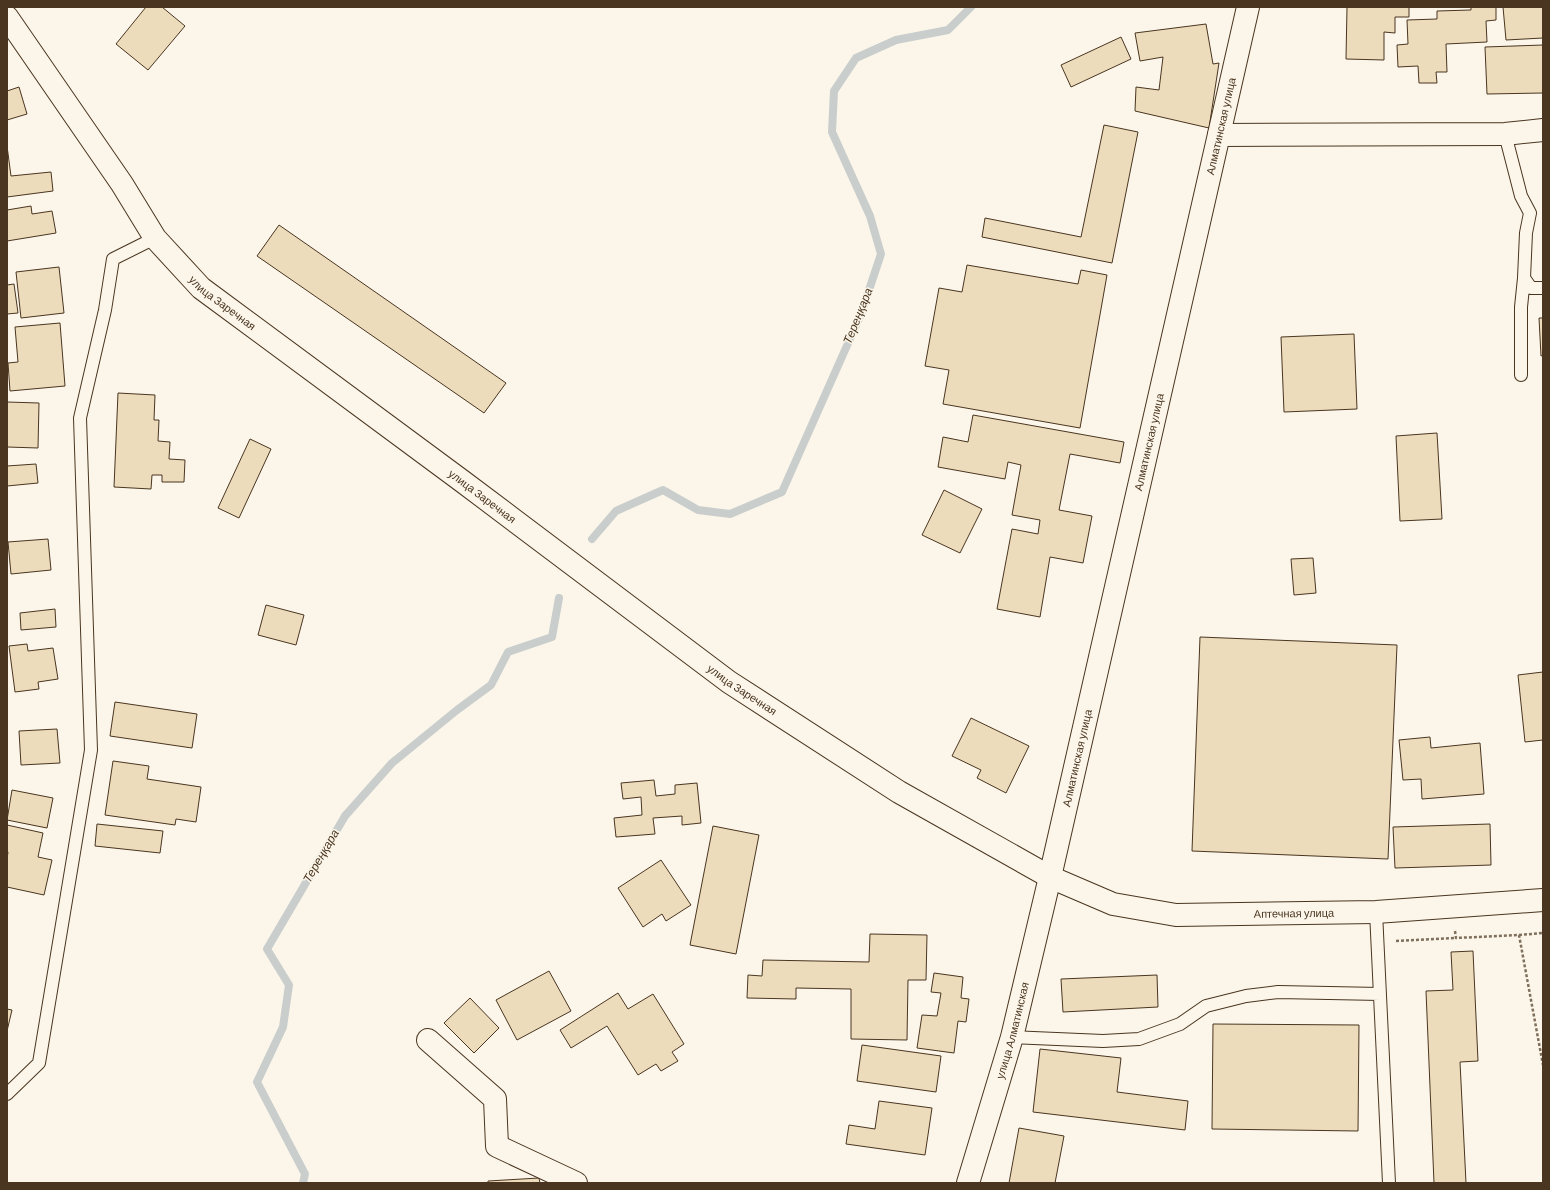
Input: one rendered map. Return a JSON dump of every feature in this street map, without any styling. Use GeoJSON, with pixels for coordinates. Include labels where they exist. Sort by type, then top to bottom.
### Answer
{"type":"FeatureCollection","features":[{"type":"Feature","properties":{"kind":"street","name":"Алматинская улица"},"geometry":{"type":"LineString","coordinates":[[1050,877],[1248,7]]}},
{"type":"Feature","properties":{"kind":"street","name":"улица Заречная"},"geometry":{"type":"LineString","coordinates":[[7,17],[122,184],[155,238],[202,288],[729,682],[899,792],[1050,877]]}},
{"type":"Feature","properties":{"kind":"street"},"geometry":{"type":"LineString","coordinates":[[1219,135],[1505,134],[1543,130]]}},
{"type":"Feature","properties":{"kind":"street","name":"Аптечная улица"},"geometry":{"type":"LineString","coordinates":[[1050,877],[1113,904],[1176,915],[1376,912],[1543,900]]}},
{"type":"Feature","properties":{"kind":"street","name":"улица Алматинская"},"geometry":{"type":"LineString","coordinates":[[968,1183],[1012,1036],[1050,877]]}},
{"type":"Feature","properties":{"kind":"street"},"geometry":{"type":"LineString","coordinates":[[428,1040],[495,1099],[497,1146],[576,1183]]}},
{"type":"Feature","properties":{"kind":"lane"},"geometry":{"type":"LineString","coordinates":[[1505,134],[1521,196],[1530,213],[1526,233],[1521,307],[1521,375]]}},
{"type":"Feature","properties":{"kind":"lane"},"geometry":{"type":"LineString","coordinates":[[7,1094],[39,1063],[91,750],[80,418],[105,310],[113,259],[155,238]]}},
{"type":"Feature","properties":{"kind":"lane"},"geometry":{"type":"LineString","coordinates":[[1524,278],[1531,288],[1543,288]]}},
{"type":"Feature","properties":{"kind":"lane"},"geometry":{"type":"LineString","coordinates":[[1376,912],[1389,1183]]}},
{"type":"Feature","properties":{"kind":"lane"},"geometry":{"type":"LineString","coordinates":[[1012,1036],[1103,1040],[1139,1039],[1180,1024],[1206,1006],[1246,996],[1278,992],[1380,994]]}},
{"type":"Feature","properties":{"kind":"path"},"geometry":{"type":"LineString","coordinates":[[1453,906],[1456,938]]}},
{"type":"Feature","properties":{"kind":"path"},"geometry":{"type":"LineString","coordinates":[[1377,943],[1543,933]]}},
{"type":"Feature","properties":{"kind":"path"},"geometry":{"type":"LineString","coordinates":[[1519,935],[1543,1064]]}},
{"type":"Feature","properties":{"kind":"building"},"geometry":{"type":"Polygon","coordinates":[[[146,7],[162,7],[185,26],[148,70],[116,44],[146,7]]]}},
{"type":"Feature","properties":{"kind":"building"},"geometry":{"type":"Polygon","coordinates":[[[1347,7],[1409,7],[1409,17],[1395,17],[1395,33],[1384,32],[1384,60],[1346,59],[1347,7]]]}},
{"type":"Feature","properties":{"kind":"building"},"geometry":{"type":"Polygon","coordinates":[[[1471,7],[1496,7],[1496,20],[1486,21],[1487,42],[1446,44],[1447,72],[1436,72],[1437,83],[1419,83],[1418,66],[1398,67],[1397,45],[1408,44],[1407,20],[1437,19],[1437,11],[1471,10],[1471,7]]]}},
{"type":"Feature","properties":{"kind":"building"},"geometry":{"type":"Polygon","coordinates":[[[1503,7],[1543,7],[1543,38],[1506,40],[1503,7]]]}},
{"type":"Feature","properties":{"kind":"building"},"geometry":{"type":"Polygon","coordinates":[[[1206,24],[1213,64],[1219,63],[1209,128],[1135,111],[1136,87],[1159,90],[1163,57],[1140,61],[1135,33],[1206,24]]]}},
{"type":"Feature","properties":{"kind":"building"},"geometry":{"type":"Polygon","coordinates":[[[1121,37],[1131,59],[1071,87],[1061,65],[1121,37]]]}},
{"type":"Feature","properties":{"kind":"building"},"geometry":{"type":"Polygon","coordinates":[[[1543,45],[1543,93],[1487,94],[1485,47],[1543,45]]]}},
{"type":"Feature","properties":{"kind":"building"},"geometry":{"type":"Polygon","coordinates":[[[19,87],[27,114],[7,120],[7,91],[19,87]]]}},
{"type":"Feature","properties":{"kind":"building"},"geometry":{"type":"Polygon","coordinates":[[[1104,125],[1138,132],[1112,263],[982,237],[985,218],[1081,237],[1104,125]]]}},
{"type":"Feature","properties":{"kind":"building"},"geometry":{"type":"Polygon","coordinates":[[[7,146],[11,176],[51,172],[53,191],[7,197],[7,146]]]}},
{"type":"Feature","properties":{"kind":"building"},"geometry":{"type":"Polygon","coordinates":[[[31,206],[32,214],[52,211],[56,233],[7,241],[7,210],[31,206]]]}},
{"type":"Feature","properties":{"kind":"building"},"geometry":{"type":"Polygon","coordinates":[[[279,225],[506,383],[484,413],[257,256],[279,225]]]}},
{"type":"Feature","properties":{"kind":"building"},"geometry":{"type":"Polygon","coordinates":[[[967,265],[1078,284],[1081,270],[1107,275],[1080,428],[943,404],[949,370],[925,366],[939,288],[962,292],[967,265]]]}},
{"type":"Feature","properties":{"kind":"building"},"geometry":{"type":"Polygon","coordinates":[[[59,267],[64,313],[21,318],[16,272],[59,267]]]}},
{"type":"Feature","properties":{"kind":"building"},"geometry":{"type":"Polygon","coordinates":[[[14,284],[18,313],[7,314],[7,285],[14,284]]]}},
{"type":"Feature","properties":{"kind":"building"},"geometry":{"type":"Polygon","coordinates":[[[1539,318],[1543,318],[1543,355],[1541,356],[1539,318]]]}},
{"type":"Feature","properties":{"kind":"building"},"geometry":{"type":"Polygon","coordinates":[[[60,323],[65,386],[10,391],[8,363],[18,362],[15,327],[60,323]]]}},
{"type":"Feature","properties":{"kind":"building"},"geometry":{"type":"Polygon","coordinates":[[[1354,334],[1357,409],[1284,412],[1281,337],[1354,334]]]}},
{"type":"Feature","properties":{"kind":"building"},"geometry":{"type":"Polygon","coordinates":[[[118,393],[155,395],[154,420],[159,420],[158,441],[170,442],[169,459],[185,460],[184,482],[162,482],[162,475],[152,475],[151,489],[114,487],[118,393]]]}},
{"type":"Feature","properties":{"kind":"building"},"geometry":{"type":"Polygon","coordinates":[[[7,402],[39,403],[38,448],[7,447],[7,402]]]}},
{"type":"Feature","properties":{"kind":"building"},"geometry":{"type":"Polygon","coordinates":[[[973,415],[1124,442],[1120,463],[1070,454],[1059,510],[1092,516],[1083,563],[1050,557],[1040,617],[997,609],[1012,529],[1038,534],[1040,520],[1012,515],[1021,465],[1008,462],[1005,479],[938,467],[943,437],[968,442],[973,415]]]}},
{"type":"Feature","properties":{"kind":"building"},"geometry":{"type":"Polygon","coordinates":[[[1437,433],[1442,519],[1400,521],[1396,436],[1437,433]]]}},
{"type":"Feature","properties":{"kind":"building"},"geometry":{"type":"Polygon","coordinates":[[[250,439],[271,449],[239,518],[218,508],[250,439]]]}},
{"type":"Feature","properties":{"kind":"building"},"geometry":{"type":"Polygon","coordinates":[[[36,464],[38,483],[7,486],[7,466],[36,464]]]}},
{"type":"Feature","properties":{"kind":"building"},"geometry":{"type":"Polygon","coordinates":[[[944,490],[982,509],[960,553],[922,535],[944,490]]]}},
{"type":"Feature","properties":{"kind":"building"},"geometry":{"type":"Polygon","coordinates":[[[48,539],[51,570],[11,574],[8,542],[48,539]]]}},
{"type":"Feature","properties":{"kind":"building"},"geometry":{"type":"Polygon","coordinates":[[[1313,558],[1316,593],[1294,595],[1291,559],[1313,558]]]}},
{"type":"Feature","properties":{"kind":"building"},"geometry":{"type":"Polygon","coordinates":[[[266,605],[304,615],[296,645],[258,635],[266,605]]]}},
{"type":"Feature","properties":{"kind":"building"},"geometry":{"type":"Polygon","coordinates":[[[55,609],[56,627],[21,630],[20,613],[55,609]]]}},
{"type":"Feature","properties":{"kind":"building"},"geometry":{"type":"Polygon","coordinates":[[[1200,637],[1397,645],[1388,859],[1192,851],[1200,637]]]}},
{"type":"Feature","properties":{"kind":"building"},"geometry":{"type":"Polygon","coordinates":[[[27,644],[28,651],[53,648],[58,679],[38,682],[39,689],[15,692],[9,646],[27,644]]]}},
{"type":"Feature","properties":{"kind":"building"},"geometry":{"type":"Polygon","coordinates":[[[1543,672],[1543,740],[1525,742],[1518,675],[1543,672]]]}},
{"type":"Feature","properties":{"kind":"building"},"geometry":{"type":"Polygon","coordinates":[[[115,702],[197,714],[192,748],[110,736],[115,702]]]}},
{"type":"Feature","properties":{"kind":"building"},"geometry":{"type":"Polygon","coordinates":[[[971,718],[1029,746],[1006,793],[977,778],[981,770],[952,756],[971,718]]]}},
{"type":"Feature","properties":{"kind":"building"},"geometry":{"type":"Polygon","coordinates":[[[57,729],[60,763],[21,765],[19,731],[57,729]]]}},
{"type":"Feature","properties":{"kind":"building"},"geometry":{"type":"Polygon","coordinates":[[[1430,737],[1431,748],[1480,743],[1484,794],[1422,799],[1421,779],[1403,780],[1399,740],[1430,737]]]}},
{"type":"Feature","properties":{"kind":"building"},"geometry":{"type":"Polygon","coordinates":[[[113,761],[149,766],[147,779],[201,787],[196,822],[176,819],[175,825],[105,815],[113,761]]]}},
{"type":"Feature","properties":{"kind":"building"},"geometry":{"type":"Polygon","coordinates":[[[654,780],[656,796],[675,794],[675,785],[697,783],[701,823],[682,825],[682,816],[653,818],[655,834],[616,837],[614,818],[642,815],[641,797],[623,799],[621,783],[654,780]]]}},
{"type":"Feature","properties":{"kind":"building"},"geometry":{"type":"Polygon","coordinates":[[[12,790],[53,798],[47,828],[7,820],[12,790]]]}},
{"type":"Feature","properties":{"kind":"building"},"geometry":{"type":"Polygon","coordinates":[[[97,824],[163,831],[160,853],[95,846],[97,824]]]}},
{"type":"Feature","properties":{"kind":"building"},"geometry":{"type":"Polygon","coordinates":[[[1490,824],[1491,865],[1395,868],[1393,827],[1490,824]]]}},
{"type":"Feature","properties":{"kind":"building"},"geometry":{"type":"Polygon","coordinates":[[[7,825],[43,833],[38,857],[52,860],[44,895],[7,887],[7,825]]]}},
{"type":"Feature","properties":{"kind":"building"},"geometry":{"type":"Polygon","coordinates":[[[713,826],[759,835],[736,954],[690,945],[713,826]]]}},
{"type":"Feature","properties":{"kind":"building"},"geometry":{"type":"Polygon","coordinates":[[[661,860],[691,905],[666,921],[662,914],[643,927],[618,888],[661,860]]]}},
{"type":"Feature","properties":{"kind":"building"},"geometry":{"type":"Polygon","coordinates":[[[870,934],[927,935],[926,980],[908,980],[907,1040],[851,1039],[851,989],[796,988],[796,999],[747,998],[748,975],[762,976],[763,960],[869,962],[870,934]]]}},
{"type":"Feature","properties":{"kind":"building"},"geometry":{"type":"Polygon","coordinates":[[[1473,951],[1478,1061],[1460,1062],[1466,1183],[1434,1183],[1426,991],[1453,990],[1451,952],[1473,951]]]}},
{"type":"Feature","properties":{"kind":"building"},"geometry":{"type":"Polygon","coordinates":[[[549,971],[571,1011],[517,1040],[496,1000],[549,971]]]}},
{"type":"Feature","properties":{"kind":"building"},"geometry":{"type":"Polygon","coordinates":[[[934,973],[963,977],[961,998],[969,999],[966,1022],[958,1021],[954,1053],[917,1048],[922,1015],[937,1016],[941,993],[931,992],[934,973]]]}},
{"type":"Feature","properties":{"kind":"building"},"geometry":{"type":"Polygon","coordinates":[[[1157,975],[1158,1007],[1063,1012],[1061,979],[1157,975]]]}},
{"type":"Feature","properties":{"kind":"building"},"geometry":{"type":"Polygon","coordinates":[[[618,993],[628,1009],[653,994],[684,1044],[672,1052],[678,1061],[661,1071],[656,1064],[638,1075],[607,1026],[571,1048],[560,1030],[618,993]]]}},
{"type":"Feature","properties":{"kind":"building"},"geometry":{"type":"Polygon","coordinates":[[[470,998],[499,1028],[474,1053],[444,1023],[470,998]]]}},
{"type":"Feature","properties":{"kind":"building"},"geometry":{"type":"Polygon","coordinates":[[[7,1009],[12,1010],[7,1031],[7,1009]]]}},
{"type":"Feature","properties":{"kind":"building"},"geometry":{"type":"Polygon","coordinates":[[[1213,1024],[1359,1025],[1358,1131],[1212,1129],[1213,1024]]]}},
{"type":"Feature","properties":{"kind":"building"},"geometry":{"type":"Polygon","coordinates":[[[862,1045],[941,1056],[936,1092],[857,1081],[862,1045]]]}},
{"type":"Feature","properties":{"kind":"building"},"geometry":{"type":"Polygon","coordinates":[[[1040,1049],[1121,1058],[1117,1092],[1188,1101],[1185,1130],[1033,1112],[1040,1049]]]}},
{"type":"Feature","properties":{"kind":"building"},"geometry":{"type":"Polygon","coordinates":[[[879,1101],[932,1108],[925,1155],[846,1144],[849,1125],[875,1129],[879,1101]]]}},
{"type":"Feature","properties":{"kind":"building"},"geometry":{"type":"Polygon","coordinates":[[[1019,1128],[1064,1136],[1055,1183],[1009,1183],[1019,1128]]]}},
{"type":"Feature","properties":{"kind":"building"},"geometry":{"type":"Polygon","coordinates":[[[539,1178],[540,1183],[488,1183],[488,1181],[539,1178]]]}},
{"type":"Feature","properties":{"kind":"waterway","name":"Тереңқара"},"geometry":{"type":"LineString","coordinates":[[592,539],[616,511],[663,490],[698,510],[730,514],[782,492],[861,314],[881,254],[870,216],[832,132],[834,91],[856,58],[896,40],[948,30],[971,7]]}},
{"type":"Feature","properties":{"kind":"waterway","name":"Тереңқара"},"geometry":{"type":"LineString","coordinates":[[303,1183],[305,1174],[257,1082],[283,1027],[289,985],[267,949],[345,816],[392,763],[457,710],[491,685],[508,652],[552,637],[559,598]]}}]}
